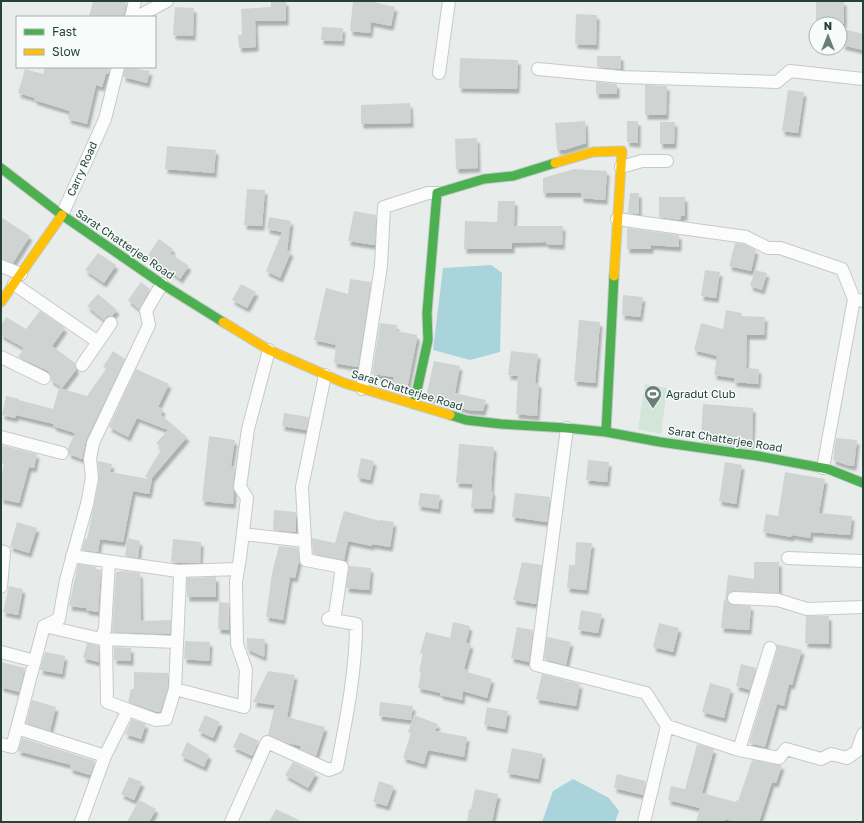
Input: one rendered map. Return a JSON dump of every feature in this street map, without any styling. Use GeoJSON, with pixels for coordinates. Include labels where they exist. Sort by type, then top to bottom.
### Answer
{"type":"FeatureCollection","features":[{"type":"Feature","properties":{"kind":"street"},"geometry":{"type":"LineString","coordinates":[[131,16],[135,1]]}},
{"type":"Feature","properties":{"kind":"street"},"geometry":{"type":"LineString","coordinates":[[139,16],[167,1]]}},
{"type":"Feature","properties":{"kind":"street"},"geometry":{"type":"LineString","coordinates":[[439,72],[449,1]]}},
{"type":"Feature","properties":{"kind":"street","name":"Carry Road"},"geometry":{"type":"LineString","coordinates":[[1,302],[62,215],[105,119],[118,68]]}},
{"type":"Feature","properties":{"kind":"street"},"geometry":{"type":"LineString","coordinates":[[538,69],[622,76],[777,82],[790,71],[863,79]]}},
{"type":"Feature","properties":{"kind":"street"},"geometry":{"type":"LineString","coordinates":[[362,389],[381,266],[384,207],[428,193],[437,193],[484,179],[513,176],[593,152],[622,151],[612,288],[606,432]]}},
{"type":"Feature","properties":{"kind":"street"},"geometry":{"type":"LineString","coordinates":[[621,167],[642,162],[667,162]]}},
{"type":"Feature","properties":{"kind":"street","name":"Sarat Chatterjee Road"},"geometry":{"type":"LineString","coordinates":[[1,168],[62,215],[162,284],[269,350],[344,383],[466,420],[606,432],[660,442],[758,456],[823,468],[863,484]]}},
{"type":"Feature","properties":{"kind":"street"},"geometry":{"type":"LineString","coordinates":[[414,404],[428,340],[427,313],[437,193]]}},
{"type":"Feature","properties":{"kind":"street"},"geometry":{"type":"LineString","coordinates":[[617,219],[746,237],[768,248],[780,248],[842,269],[858,300],[823,468]]}},
{"type":"Feature","properties":{"kind":"street"},"geometry":{"type":"LineString","coordinates":[[1,266],[21,274]]}},
{"type":"Feature","properties":{"kind":"street"},"geometry":{"type":"LineString","coordinates":[[14,284],[98,342]]}},
{"type":"Feature","properties":{"kind":"street"},"geometry":{"type":"LineString","coordinates":[[1,744],[12,747],[44,626],[58,619],[72,556],[87,504],[92,478],[90,459],[93,443],[149,325],[146,311],[162,284]]}},
{"type":"Feature","properties":{"kind":"street"},"geometry":{"type":"LineString","coordinates":[[82,365],[110,323]]}},
{"type":"Feature","properties":{"kind":"street"},"geometry":{"type":"LineString","coordinates":[[175,689],[244,707],[246,670],[237,644],[236,582],[247,498],[240,487],[248,429],[269,350]]}},
{"type":"Feature","properties":{"kind":"street"},"geometry":{"type":"LineString","coordinates":[[1,357],[44,378]]}},
{"type":"Feature","properties":{"kind":"street"},"geometry":{"type":"LineString","coordinates":[[231,822],[267,742],[329,770],[337,767],[356,646],[356,624],[328,619],[334,615],[342,567],[306,560],[302,487],[325,375]]}},
{"type":"Feature","properties":{"kind":"street"},"geometry":{"type":"LineString","coordinates":[[567,428],[536,665],[646,693],[667,726],[740,750],[780,758],[786,749],[821,759],[832,754],[847,758],[857,751],[863,734]]}},
{"type":"Feature","properties":{"kind":"street"},"geometry":{"type":"LineString","coordinates":[[1,437],[62,453]]}},
{"type":"Feature","properties":{"kind":"street"},"geometry":{"type":"LineString","coordinates":[[243,534],[305,541]]}},
{"type":"Feature","properties":{"kind":"street"},"geometry":{"type":"LineString","coordinates":[[1,551],[4,552],[1,587]]}},
{"type":"Feature","properties":{"kind":"street"},"geometry":{"type":"LineString","coordinates":[[72,556],[178,571],[238,569]]}},
{"type":"Feature","properties":{"kind":"street"},"geometry":{"type":"LineString","coordinates":[[788,558],[863,561]]}},
{"type":"Feature","properties":{"kind":"street"},"geometry":{"type":"LineString","coordinates":[[109,562],[104,639],[107,702],[156,720],[166,719],[175,689],[180,577],[178,571]]}},
{"type":"Feature","properties":{"kind":"street"},"geometry":{"type":"LineString","coordinates":[[734,598],[778,600],[807,609],[863,607]]}},
{"type":"Feature","properties":{"kind":"street"},"geometry":{"type":"LineString","coordinates":[[44,626],[104,639],[177,642]]}},
{"type":"Feature","properties":{"kind":"street"},"geometry":{"type":"LineString","coordinates":[[740,750],[770,648]]}},
{"type":"Feature","properties":{"kind":"street"},"geometry":{"type":"LineString","coordinates":[[1,652],[35,661]]}},
{"type":"Feature","properties":{"kind":"street"},"geometry":{"type":"LineString","coordinates":[[80,822],[105,756],[128,710]]}},
{"type":"Feature","properties":{"kind":"street"},"geometry":{"type":"LineString","coordinates":[[644,822],[667,726]]}},
{"type":"Feature","properties":{"kind":"street"},"geometry":{"type":"LineString","coordinates":[[17,728],[105,756]]}},
{"type":"Feature","properties":{"kind":"green space","name":"Agradut Club"},"geometry":{"type":"Polygon","coordinates":[[[645,384],[667,388],[661,434],[638,429],[645,384]]]}},
{"type":"Feature","properties":{"kind":"water"},"geometry":{"type":"Polygon","coordinates":[[[491,265],[502,273],[500,352],[470,360],[433,350],[443,268],[491,265]]]}},
{"type":"Feature","properties":{"kind":"water"},"geometry":{"type":"Polygon","coordinates":[[[573,779],[609,798],[619,811],[615,822],[542,822],[553,791],[573,779]]]}},
{"type":"Feature","properties":{"kind":"building"},"geometry":{"type":"Polygon","coordinates":[[[93,1],[127,1],[123,16],[89,16],[93,1]]]}},
{"type":"Feature","properties":{"kind":"building"},"geometry":{"type":"Polygon","coordinates":[[[271,1],[286,1],[286,21],[255,21],[256,47],[239,48],[238,35],[242,35],[241,9],[271,7],[271,1]]]}},
{"type":"Feature","properties":{"kind":"building"},"geometry":{"type":"Polygon","coordinates":[[[353,1],[369,1],[395,7],[391,26],[371,22],[370,33],[350,31],[353,1]]]}},
{"type":"Feature","properties":{"kind":"building"},"geometry":{"type":"Polygon","coordinates":[[[816,1],[844,1],[844,16],[816,16],[816,1]]]}},
{"type":"Feature","properties":{"kind":"building"},"geometry":{"type":"Polygon","coordinates":[[[175,7],[194,8],[193,36],[173,35],[175,7]]]}},
{"type":"Feature","properties":{"kind":"building"},"geometry":{"type":"Polygon","coordinates":[[[576,14],[597,15],[596,45],[575,44],[576,14]]]}},
{"type":"Feature","properties":{"kind":"building"},"geometry":{"type":"Polygon","coordinates":[[[322,27],[343,28],[342,41],[321,40],[322,27]]]}},
{"type":"Feature","properties":{"kind":"building"},"geometry":{"type":"Polygon","coordinates":[[[848,30],[863,34],[863,50],[848,46],[848,30]]]}},
{"type":"Feature","properties":{"kind":"building"},"geometry":{"type":"Polygon","coordinates":[[[597,56],[621,56],[621,69],[597,67],[597,56]]]}},
{"type":"Feature","properties":{"kind":"building"},"geometry":{"type":"Polygon","coordinates":[[[460,58],[518,60],[517,89],[459,88],[460,58]]]}},
{"type":"Feature","properties":{"kind":"building"},"geometry":{"type":"Polygon","coordinates":[[[45,68],[110,68],[102,87],[96,85],[87,124],[68,119],[70,111],[34,100],[35,98],[18,93],[25,69],[43,74],[45,68]]]}},
{"type":"Feature","properties":{"kind":"building"},"geometry":{"type":"Polygon","coordinates":[[[125,68],[150,71],[147,83],[123,77],[125,68]]]}},
{"type":"Feature","properties":{"kind":"building"},"geometry":{"type":"Polygon","coordinates":[[[596,82],[617,84],[617,94],[596,94],[596,82]]]}},
{"type":"Feature","properties":{"kind":"building"},"geometry":{"type":"Polygon","coordinates":[[[645,85],[667,86],[666,115],[645,115],[645,85]]]}},
{"type":"Feature","properties":{"kind":"building"},"geometry":{"type":"Polygon","coordinates":[[[788,90],[804,92],[798,133],[782,131],[788,90]]]}},
{"type":"Feature","properties":{"kind":"building"},"geometry":{"type":"Polygon","coordinates":[[[410,103],[411,123],[361,124],[361,105],[410,103]]]}},
{"type":"Feature","properties":{"kind":"building"},"geometry":{"type":"Polygon","coordinates":[[[585,121],[586,143],[564,150],[557,150],[555,123],[585,121]]]}},
{"type":"Feature","properties":{"kind":"building"},"geometry":{"type":"Polygon","coordinates":[[[627,121],[638,121],[638,143],[627,142],[627,121]]]}},
{"type":"Feature","properties":{"kind":"building"},"geometry":{"type":"Polygon","coordinates":[[[660,122],[675,122],[674,144],[660,144],[660,122]]]}},
{"type":"Feature","properties":{"kind":"building"},"geometry":{"type":"Polygon","coordinates":[[[477,138],[478,168],[456,169],[455,139],[477,138]]]}},
{"type":"Feature","properties":{"kind":"building"},"geometry":{"type":"Polygon","coordinates":[[[167,146],[216,150],[214,173],[165,169],[167,146]]]}},
{"type":"Feature","properties":{"kind":"building"},"geometry":{"type":"Polygon","coordinates":[[[574,169],[607,171],[605,200],[581,198],[581,193],[543,193],[543,178],[574,169]]]}},
{"type":"Feature","properties":{"kind":"building"},"geometry":{"type":"Polygon","coordinates":[[[247,189],[265,190],[262,226],[244,225],[247,189]]]}},
{"type":"Feature","properties":{"kind":"building"},"geometry":{"type":"Polygon","coordinates":[[[630,193],[639,193],[639,214],[628,213],[630,193]]]}},
{"type":"Feature","properties":{"kind":"building"},"geometry":{"type":"Polygon","coordinates":[[[659,197],[685,197],[685,216],[681,216],[680,220],[659,217],[659,197]]]}},
{"type":"Feature","properties":{"kind":"building"},"geometry":{"type":"Polygon","coordinates":[[[498,201],[515,201],[514,226],[563,226],[562,245],[546,244],[546,242],[512,243],[512,249],[464,249],[465,221],[497,222],[498,201]]]}},
{"type":"Feature","properties":{"kind":"building"},"geometry":{"type":"Polygon","coordinates":[[[354,211],[376,215],[375,245],[348,241],[354,211]]]}},
{"type":"Feature","properties":{"kind":"building"},"geometry":{"type":"Polygon","coordinates":[[[1,217],[30,236],[13,263],[1,259],[1,217]]]}},
{"type":"Feature","properties":{"kind":"building"},"geometry":{"type":"Polygon","coordinates":[[[269,217],[291,221],[287,250],[291,252],[280,278],[266,271],[282,232],[267,229],[269,217]]]}},
{"type":"Feature","properties":{"kind":"building"},"geometry":{"type":"Polygon","coordinates":[[[627,228],[679,235],[679,247],[651,245],[651,249],[627,249],[627,228]]]}},
{"type":"Feature","properties":{"kind":"building"},"geometry":{"type":"Polygon","coordinates":[[[159,239],[173,249],[170,253],[189,266],[180,279],[148,255],[159,239]]]}},
{"type":"Feature","properties":{"kind":"building"},"geometry":{"type":"Polygon","coordinates":[[[735,243],[744,244],[756,250],[751,271],[729,266],[735,243]]]}},
{"type":"Feature","properties":{"kind":"building"},"geometry":{"type":"Polygon","coordinates":[[[98,253],[116,265],[104,283],[85,270],[98,253]]]}},
{"type":"Feature","properties":{"kind":"building"},"geometry":{"type":"Polygon","coordinates":[[[705,270],[720,272],[716,298],[701,296],[705,270]]]}},
{"type":"Feature","properties":{"kind":"building"},"geometry":{"type":"Polygon","coordinates":[[[755,270],[767,273],[762,290],[750,286],[755,270]]]}},
{"type":"Feature","properties":{"kind":"building"},"geometry":{"type":"Polygon","coordinates":[[[350,279],[371,282],[358,367],[334,363],[336,345],[314,340],[326,288],[348,294],[350,279]]]}},
{"type":"Feature","properties":{"kind":"building"},"geometry":{"type":"Polygon","coordinates":[[[141,282],[150,289],[139,309],[128,300],[141,282]]]}},
{"type":"Feature","properties":{"kind":"building"},"geometry":{"type":"Polygon","coordinates":[[[241,284],[256,292],[247,308],[232,300],[241,284]]]}},
{"type":"Feature","properties":{"kind":"building"},"geometry":{"type":"Polygon","coordinates":[[[98,294],[117,310],[112,316],[107,316],[104,320],[87,306],[98,294]]]}},
{"type":"Feature","properties":{"kind":"building"},"geometry":{"type":"Polygon","coordinates":[[[623,295],[643,297],[640,317],[622,315],[623,295]]]}},
{"type":"Feature","properties":{"kind":"building"},"geometry":{"type":"Polygon","coordinates":[[[726,310],[742,313],[741,316],[765,317],[764,335],[747,335],[746,368],[759,369],[758,384],[734,382],[734,378],[714,375],[717,356],[694,350],[701,323],[723,329],[726,310]]]}},
{"type":"Feature","properties":{"kind":"building"},"geometry":{"type":"Polygon","coordinates":[[[40,311],[65,328],[52,346],[75,363],[76,370],[62,388],[51,380],[48,371],[18,357],[24,348],[1,335],[1,326],[6,317],[26,329],[40,311]]]}},
{"type":"Feature","properties":{"kind":"building"},"geometry":{"type":"Polygon","coordinates":[[[579,320],[600,322],[595,383],[574,381],[579,320]]]}},
{"type":"Feature","properties":{"kind":"building"},"geometry":{"type":"Polygon","coordinates":[[[380,323],[397,325],[396,331],[417,335],[407,389],[392,386],[394,377],[372,374],[380,323]]]}},
{"type":"Feature","properties":{"kind":"building"},"geometry":{"type":"Polygon","coordinates":[[[113,351],[125,359],[86,440],[82,459],[69,454],[68,448],[75,433],[53,426],[54,424],[16,415],[15,418],[2,415],[6,396],[53,409],[59,388],[87,396],[106,369],[103,367],[113,351]]]}},
{"type":"Feature","properties":{"kind":"building"},"geometry":{"type":"Polygon","coordinates":[[[511,351],[538,354],[535,383],[539,383],[537,416],[516,414],[518,376],[508,375],[511,351]]]}},
{"type":"Feature","properties":{"kind":"building"},"geometry":{"type":"Polygon","coordinates":[[[434,361],[460,366],[455,393],[486,400],[483,411],[468,410],[426,397],[434,361]]]}},
{"type":"Feature","properties":{"kind":"building"},"geometry":{"type":"Polygon","coordinates":[[[136,369],[169,384],[158,407],[163,409],[161,415],[187,437],[151,479],[149,494],[133,491],[123,542],[100,539],[98,552],[82,550],[85,539],[87,539],[99,479],[98,461],[112,464],[110,472],[149,479],[145,476],[162,448],[156,443],[168,430],[137,418],[128,437],[109,427],[136,369]]]}},
{"type":"Feature","properties":{"kind":"building"},"geometry":{"type":"Polygon","coordinates":[[[703,404],[753,408],[752,444],[701,437],[703,404]]]}},
{"type":"Feature","properties":{"kind":"building"},"geometry":{"type":"Polygon","coordinates":[[[284,413],[309,417],[306,430],[282,426],[284,413]]]}},
{"type":"Feature","properties":{"kind":"building"},"geometry":{"type":"Polygon","coordinates":[[[209,436],[235,440],[231,466],[235,467],[233,504],[202,501],[209,436]]]}},
{"type":"Feature","properties":{"kind":"building"},"geometry":{"type":"Polygon","coordinates":[[[836,438],[857,440],[854,466],[833,460],[836,438]]]}},
{"type":"Feature","properties":{"kind":"building"},"geometry":{"type":"Polygon","coordinates":[[[459,444],[494,447],[491,509],[471,508],[473,484],[456,483],[459,444]]]}},
{"type":"Feature","properties":{"kind":"building"},"geometry":{"type":"Polygon","coordinates":[[[1,445],[37,454],[34,468],[29,467],[19,503],[1,499],[1,477],[5,461],[1,460],[1,445]]]}},
{"type":"Feature","properties":{"kind":"building"},"geometry":{"type":"Polygon","coordinates":[[[361,458],[374,461],[370,480],[357,477],[361,458]]]}},
{"type":"Feature","properties":{"kind":"building"},"geometry":{"type":"Polygon","coordinates":[[[588,460],[609,462],[607,482],[586,480],[588,460]]]}},
{"type":"Feature","properties":{"kind":"building"},"geometry":{"type":"Polygon","coordinates":[[[725,462],[742,465],[736,504],[719,501],[725,462]]]}},
{"type":"Feature","properties":{"kind":"building"},"geometry":{"type":"Polygon","coordinates":[[[785,472],[825,479],[819,513],[852,516],[850,535],[811,532],[810,538],[792,535],[791,537],[763,532],[766,514],[778,516],[785,472]]]}},
{"type":"Feature","properties":{"kind":"building"},"geometry":{"type":"Polygon","coordinates":[[[420,493],[440,495],[438,509],[418,506],[420,493]]]}},
{"type":"Feature","properties":{"kind":"building"},"geometry":{"type":"Polygon","coordinates":[[[515,493],[550,497],[547,522],[512,517],[515,493]]]}},
{"type":"Feature","properties":{"kind":"building"},"geometry":{"type":"Polygon","coordinates":[[[274,510],[296,512],[296,532],[273,530],[274,510]]]}},
{"type":"Feature","properties":{"kind":"building"},"geometry":{"type":"Polygon","coordinates":[[[344,511],[380,521],[394,522],[390,547],[372,544],[372,546],[348,541],[344,560],[313,554],[312,538],[335,543],[344,511]]]}},
{"type":"Feature","properties":{"kind":"building"},"geometry":{"type":"Polygon","coordinates":[[[17,522],[37,528],[29,553],[10,547],[17,522]]]}},
{"type":"Feature","properties":{"kind":"building"},"geometry":{"type":"Polygon","coordinates":[[[128,538],[140,541],[138,558],[125,556],[128,538]]]}},
{"type":"Feature","properties":{"kind":"building"},"geometry":{"type":"Polygon","coordinates":[[[173,539],[201,542],[200,563],[171,562],[173,539]]]}},
{"type":"Feature","properties":{"kind":"building"},"geometry":{"type":"Polygon","coordinates":[[[576,542],[592,543],[586,590],[567,588],[569,565],[575,565],[576,542]]]}},
{"type":"Feature","properties":{"kind":"building"},"geometry":{"type":"Polygon","coordinates":[[[279,546],[298,548],[299,561],[295,578],[290,577],[283,620],[266,617],[272,573],[279,546]]]}},
{"type":"Feature","properties":{"kind":"building"},"geometry":{"type":"Polygon","coordinates":[[[522,562],[542,565],[536,604],[513,600],[522,562]]]}},
{"type":"Feature","properties":{"kind":"building"},"geometry":{"type":"Polygon","coordinates":[[[754,562],[779,562],[779,593],[730,592],[727,598],[730,604],[751,606],[749,630],[721,628],[728,575],[754,579],[754,562]]]}},
{"type":"Feature","properties":{"kind":"building"},"geometry":{"type":"Polygon","coordinates":[[[78,564],[96,567],[96,569],[101,570],[98,612],[86,610],[86,608],[69,606],[78,564]]]}},
{"type":"Feature","properties":{"kind":"building"},"geometry":{"type":"Polygon","coordinates":[[[349,566],[371,568],[369,590],[346,588],[349,566]]]}},
{"type":"Feature","properties":{"kind":"building"},"geometry":{"type":"Polygon","coordinates":[[[123,571],[140,573],[141,621],[171,620],[170,634],[112,632],[116,572],[123,571]]]}},
{"type":"Feature","properties":{"kind":"building"},"geometry":{"type":"Polygon","coordinates":[[[216,577],[216,597],[187,597],[187,578],[216,577]]]}},
{"type":"Feature","properties":{"kind":"building"},"geometry":{"type":"Polygon","coordinates":[[[9,586],[23,589],[18,615],[3,612],[9,586]]]}},
{"type":"Feature","properties":{"kind":"building"},"geometry":{"type":"Polygon","coordinates":[[[219,602],[229,603],[229,630],[218,629],[219,602]]]}},
{"type":"Feature","properties":{"kind":"building"},"geometry":{"type":"Polygon","coordinates":[[[581,610],[602,614],[598,633],[578,630],[581,610]]]}},
{"type":"Feature","properties":{"kind":"building"},"geometry":{"type":"Polygon","coordinates":[[[806,616],[829,616],[829,644],[805,643],[806,616]]]}},
{"type":"Feature","properties":{"kind":"building"},"geometry":{"type":"Polygon","coordinates":[[[453,622],[470,626],[466,643],[471,644],[464,669],[467,670],[467,672],[492,679],[487,698],[463,691],[462,700],[440,695],[441,693],[418,688],[421,672],[419,671],[423,654],[420,653],[426,632],[450,638],[453,622]]]}},
{"type":"Feature","properties":{"kind":"building"},"geometry":{"type":"Polygon","coordinates":[[[659,623],[679,628],[673,652],[653,647],[659,623]]]}},
{"type":"Feature","properties":{"kind":"building"},"geometry":{"type":"Polygon","coordinates":[[[517,627],[533,630],[529,662],[511,658],[517,627]]]}},
{"type":"Feature","properties":{"kind":"building"},"geometry":{"type":"Polygon","coordinates":[[[547,637],[571,642],[566,665],[544,659],[547,637]]]}},
{"type":"Feature","properties":{"kind":"building"},"geometry":{"type":"Polygon","coordinates":[[[247,638],[265,639],[264,657],[247,649],[247,638]]]}},
{"type":"Feature","properties":{"kind":"building"},"geometry":{"type":"Polygon","coordinates":[[[185,641],[210,642],[209,661],[184,659],[185,641]]]}},
{"type":"Feature","properties":{"kind":"building"},"geometry":{"type":"Polygon","coordinates":[[[87,643],[99,646],[99,662],[83,658],[87,643]]]}},
{"type":"Feature","properties":{"kind":"building"},"geometry":{"type":"Polygon","coordinates":[[[776,644],[802,650],[792,685],[789,684],[784,706],[777,704],[765,747],[749,743],[777,650],[776,644]]]}},
{"type":"Feature","properties":{"kind":"building"},"geometry":{"type":"Polygon","coordinates":[[[114,647],[131,648],[131,661],[114,660],[114,647]]]}},
{"type":"Feature","properties":{"kind":"building"},"geometry":{"type":"Polygon","coordinates":[[[45,652],[65,656],[62,674],[40,670],[45,652]]]}},
{"type":"Feature","properties":{"kind":"building"},"geometry":{"type":"Polygon","coordinates":[[[1,662],[25,668],[19,692],[1,687],[1,662]]]}},
{"type":"Feature","properties":{"kind":"building"},"geometry":{"type":"Polygon","coordinates":[[[741,664],[756,668],[750,690],[736,686],[741,664]]]}},
{"type":"Feature","properties":{"kind":"building"},"geometry":{"type":"Polygon","coordinates":[[[268,671],[295,675],[287,717],[325,727],[316,756],[300,749],[301,746],[287,743],[268,735],[275,705],[253,702],[268,671]]]}},
{"type":"Feature","properties":{"kind":"building"},"geometry":{"type":"Polygon","coordinates":[[[134,672],[168,673],[168,688],[160,712],[128,702],[131,689],[134,689],[134,672]]]}},
{"type":"Feature","properties":{"kind":"building"},"geometry":{"type":"Polygon","coordinates":[[[542,674],[580,684],[576,706],[536,699],[542,674]]]}},
{"type":"Feature","properties":{"kind":"building"},"geometry":{"type":"Polygon","coordinates":[[[710,683],[731,689],[724,718],[702,712],[710,683]]]}},
{"type":"Feature","properties":{"kind":"building"},"geometry":{"type":"Polygon","coordinates":[[[32,700],[56,707],[50,731],[26,723],[32,700]]]}},
{"type":"Feature","properties":{"kind":"building"},"geometry":{"type":"Polygon","coordinates":[[[380,702],[413,706],[411,720],[379,716],[380,702]]]}},
{"type":"Feature","properties":{"kind":"building"},"geometry":{"type":"Polygon","coordinates":[[[487,707],[508,711],[505,729],[484,725],[487,707]]]}},
{"type":"Feature","properties":{"kind":"building"},"geometry":{"type":"Polygon","coordinates":[[[205,715],[220,722],[213,738],[198,731],[205,715]]]}},
{"type":"Feature","properties":{"kind":"building"},"geometry":{"type":"Polygon","coordinates":[[[414,715],[438,724],[435,731],[467,737],[464,757],[428,750],[424,764],[403,758],[411,733],[408,732],[414,715]]]}},
{"type":"Feature","properties":{"kind":"building"},"geometry":{"type":"Polygon","coordinates":[[[132,719],[146,724],[141,739],[125,734],[132,719]]]}},
{"type":"Feature","properties":{"kind":"building"},"geometry":{"type":"Polygon","coordinates":[[[240,732],[259,741],[252,756],[233,747],[240,732]]]}},
{"type":"Feature","properties":{"kind":"building"},"geometry":{"type":"Polygon","coordinates":[[[22,738],[95,761],[90,775],[70,769],[71,765],[18,751],[22,738]]]}},
{"type":"Feature","properties":{"kind":"building"},"geometry":{"type":"Polygon","coordinates":[[[187,742],[209,755],[204,767],[181,756],[187,742]]]}},
{"type":"Feature","properties":{"kind":"building"},"geometry":{"type":"Polygon","coordinates":[[[697,744],[714,749],[702,793],[736,802],[736,800],[738,801],[752,760],[782,765],[776,783],[772,782],[759,822],[735,822],[725,819],[724,822],[696,822],[700,808],[668,800],[671,786],[685,789],[697,744]]]}},
{"type":"Feature","properties":{"kind":"building"},"geometry":{"type":"Polygon","coordinates":[[[512,748],[543,754],[538,779],[507,773],[512,748]]]}},
{"type":"Feature","properties":{"kind":"building"},"geometry":{"type":"Polygon","coordinates":[[[293,762],[316,773],[308,788],[285,775],[293,762]]]}},
{"type":"Feature","properties":{"kind":"building"},"geometry":{"type":"Polygon","coordinates":[[[617,774],[646,781],[643,795],[614,788],[617,774]]]}},
{"type":"Feature","properties":{"kind":"building"},"geometry":{"type":"Polygon","coordinates":[[[129,777],[142,782],[134,800],[121,794],[129,777]]]}},
{"type":"Feature","properties":{"kind":"building"},"geometry":{"type":"Polygon","coordinates":[[[379,781],[394,786],[387,806],[373,802],[379,781]]]}},
{"type":"Feature","properties":{"kind":"building"},"geometry":{"type":"Polygon","coordinates":[[[475,789],[498,794],[492,822],[467,822],[475,789]]]}},
{"type":"Feature","properties":{"kind":"building"},"geometry":{"type":"Polygon","coordinates":[[[139,800],[156,809],[149,822],[127,822],[139,800]]]}},
{"type":"Feature","properties":{"kind":"building"},"geometry":{"type":"Polygon","coordinates":[[[276,809],[303,822],[269,822],[276,809]]]}},
{"type":"Feature","properties":{"kind":"traffic: fast"},"geometry":{"type":"LineString","coordinates":[[414,404],[428,340],[427,313],[437,193],[484,179],[513,176],[555,163]]}},
{"type":"Feature","properties":{"kind":"traffic: fast"},"geometry":{"type":"LineString","coordinates":[[1,168],[62,215],[162,284],[223,322]]}},
{"type":"Feature","properties":{"kind":"traffic: fast"},"geometry":{"type":"LineString","coordinates":[[606,432],[614,276]]}},
{"type":"Feature","properties":{"kind":"traffic: fast"},"geometry":{"type":"LineString","coordinates":[[450,415],[466,420],[501,424],[606,432],[660,442],[758,456],[828,469],[863,483]]}},
{"type":"Feature","properties":{"kind":"traffic: slow"},"geometry":{"type":"LineString","coordinates":[[555,163],[593,152],[622,151],[614,276]]}},
{"type":"Feature","properties":{"kind":"traffic: slow"},"geometry":{"type":"LineString","coordinates":[[1,302],[62,215]]}},
{"type":"Feature","properties":{"kind":"traffic: slow"},"geometry":{"type":"LineString","coordinates":[[223,322],[269,350],[344,383],[450,415]]}},
{"type":"Feature","properties":{"kind":"place","name":"Agradut Club"},"geometry":{"type":"Point","coordinates":[653,409]}}]}
